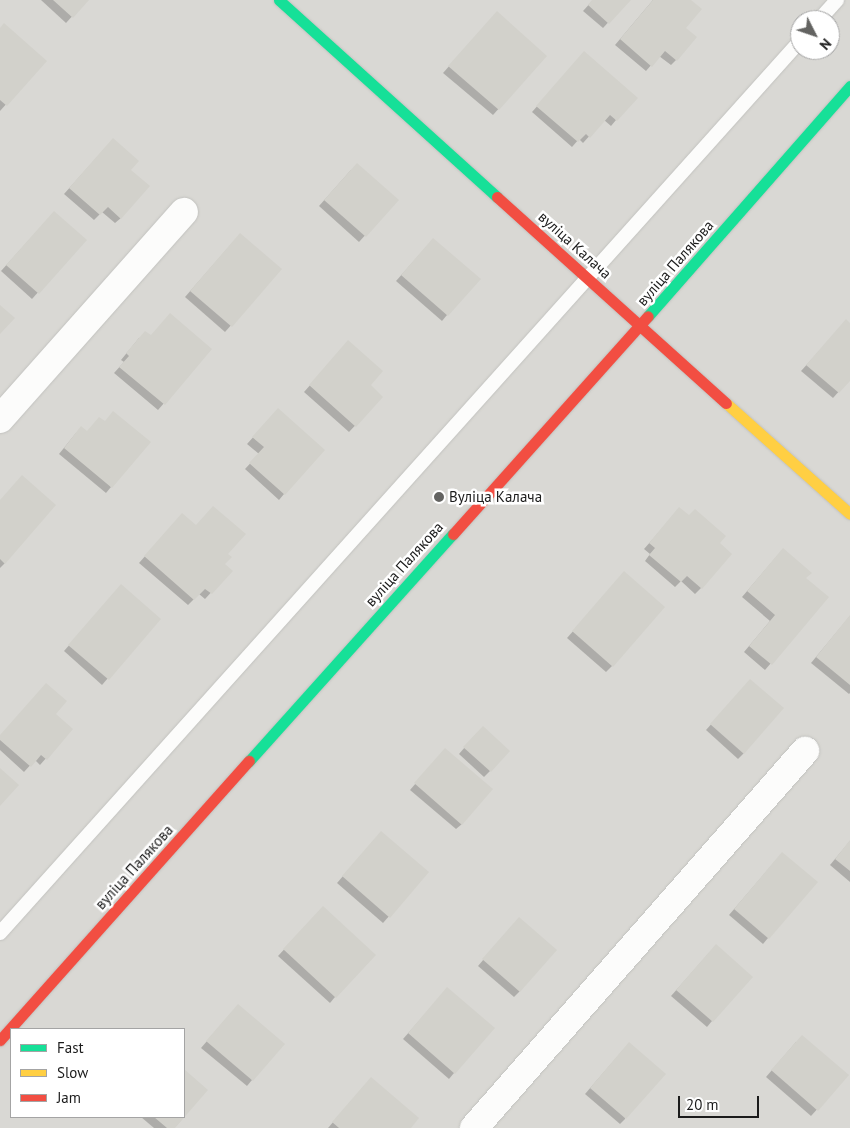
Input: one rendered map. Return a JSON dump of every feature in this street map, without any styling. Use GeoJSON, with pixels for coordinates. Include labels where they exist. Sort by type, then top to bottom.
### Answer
{"type":"FeatureCollection","features":[{"type":"Feature","properties":{"kind":"street","name":"вуліца Калача"},"geometry":{"type":"LineString","coordinates":[[280,0],[850,514]]}},
{"type":"Feature","properties":{"kind":"street","name":"вуліца Палякова"},"geometry":{"type":"LineString","coordinates":[[11,1028],[640,325],[850,86]]}},
{"type":"Feature","properties":{"kind":"street"},"geometry":{"type":"LineString","coordinates":[[0,418],[184,212]]}},
{"type":"Feature","properties":{"kind":"street"},"geometry":{"type":"LineString","coordinates":[[474,1128],[805,751]]}},
{"type":"Feature","properties":{"kind":"street","name":"вуліца Палякова"},"geometry":{"type":"LineString","coordinates":[[0,1040],[10,1029]]}},
{"type":"Feature","properties":{"kind":"lane"},"geometry":{"type":"LineString","coordinates":[[828,10],[837,0]]}},
{"type":"Feature","properties":{"kind":"lane"},"geometry":{"type":"LineString","coordinates":[[0,932],[790,52]]}},
{"type":"Feature","properties":{"kind":"shaded area"},"geometry":{"type":"Polygon","coordinates":[[[0,0],[850,0],[850,1128],[0,1128],[0,0]]]}},
{"type":"Feature","properties":{"kind":"building"},"geometry":{"type":"Polygon","coordinates":[[[53,0],[89,0],[73,18],[53,0]]]}},
{"type":"Feature","properties":{"kind":"building"},"geometry":{"type":"Polygon","coordinates":[[[592,0],[631,0],[609,24],[588,5],[592,0]]]}},
{"type":"Feature","properties":{"kind":"building"},"geometry":{"type":"Polygon","coordinates":[[[653,0],[691,0],[702,9],[686,28],[697,37],[677,61],[665,51],[652,67],[620,39],[653,0]]]}},
{"type":"Feature","properties":{"kind":"building"},"geometry":{"type":"Polygon","coordinates":[[[497,11],[547,56],[499,110],[448,66],[497,11]]]}},
{"type":"Feature","properties":{"kind":"building"},"geometry":{"type":"Polygon","coordinates":[[[4,23],[47,61],[7,106],[0,100],[0,28],[4,23]]]}},
{"type":"Feature","properties":{"kind":"building"},"geometry":{"type":"Polygon","coordinates":[[[584,51],[638,98],[617,121],[610,115],[590,138],[586,134],[578,142],[536,106],[584,51]]]}},
{"type":"Feature","properties":{"kind":"building"},"geometry":{"type":"Polygon","coordinates":[[[113,138],[139,161],[131,170],[150,186],[121,219],[108,207],[100,215],[69,188],[113,138]]]}},
{"type":"Feature","properties":{"kind":"building"},"geometry":{"type":"Polygon","coordinates":[[[357,163],[399,200],[366,237],[324,200],[357,163]]]}},
{"type":"Feature","properties":{"kind":"building"},"geometry":{"type":"Polygon","coordinates":[[[54,211],[87,240],[39,294],[6,265],[54,211]]]}},
{"type":"Feature","properties":{"kind":"building"},"geometry":{"type":"Polygon","coordinates":[[[240,233],[282,269],[232,327],[190,291],[240,233]]]}},
{"type":"Feature","properties":{"kind":"building"},"geometry":{"type":"Polygon","coordinates":[[[433,238],[481,279],[448,316],[401,275],[433,238]]]}},
{"type":"Feature","properties":{"kind":"building"},"geometry":{"type":"Polygon","coordinates":[[[0,305],[15,318],[0,334],[0,305]]]}},
{"type":"Feature","properties":{"kind":"building"},"geometry":{"type":"Polygon","coordinates":[[[170,313],[212,349],[165,405],[119,367],[129,356],[126,353],[145,331],[151,335],[170,313]]]}},
{"type":"Feature","properties":{"kind":"building"},"geometry":{"type":"Polygon","coordinates":[[[846,319],[850,323],[850,381],[839,393],[806,365],[846,319]]]}},
{"type":"Feature","properties":{"kind":"building"},"geometry":{"type":"Polygon","coordinates":[[[348,340],[383,371],[371,385],[383,397],[356,427],[309,385],[348,340]]]}},
{"type":"Feature","properties":{"kind":"building"},"geometry":{"type":"Polygon","coordinates":[[[278,408],[325,450],[285,495],[249,463],[264,447],[252,437],[278,408]]]}},
{"type":"Feature","properties":{"kind":"building"},"geometry":{"type":"Polygon","coordinates":[[[113,411],[151,442],[112,488],[64,448],[81,426],[87,431],[99,417],[105,421],[113,411]]]}},
{"type":"Feature","properties":{"kind":"building"},"geometry":{"type":"Polygon","coordinates":[[[22,475],[56,505],[5,564],[0,559],[0,500],[22,475]]]}},
{"type":"Feature","properties":{"kind":"building"},"geometry":{"type":"Polygon","coordinates":[[[213,506],[246,534],[228,554],[232,557],[225,564],[233,571],[212,594],[205,589],[194,600],[144,556],[182,513],[196,525],[213,506]]]}},
{"type":"Feature","properties":{"kind":"building"},"geometry":{"type":"Polygon","coordinates":[[[679,507],[689,515],[695,509],[726,536],[720,543],[732,554],[702,589],[687,576],[681,582],[649,555],[655,548],[649,543],[679,507]]]}},
{"type":"Feature","properties":{"kind":"building"},"geometry":{"type":"Polygon","coordinates":[[[783,548],[812,573],[806,578],[829,597],[772,665],[749,646],[775,615],[747,591],[783,548]]]}},
{"type":"Feature","properties":{"kind":"building"},"geometry":{"type":"Polygon","coordinates":[[[624,571],[665,607],[613,667],[572,631],[624,571]]]}},
{"type":"Feature","properties":{"kind":"building"},"geometry":{"type":"Polygon","coordinates":[[[121,584],[161,619],[109,680],[68,645],[121,584]]]}},
{"type":"Feature","properties":{"kind":"building"},"geometry":{"type":"Polygon","coordinates":[[[850,615],[850,685],[816,657],[850,615]]]}},
{"type":"Feature","properties":{"kind":"building"},"geometry":{"type":"Polygon","coordinates":[[[750,679],[784,708],[744,754],[710,724],[750,679]]]}},
{"type":"Feature","properties":{"kind":"building"},"geometry":{"type":"Polygon","coordinates":[[[46,683],[67,701],[56,714],[73,729],[47,760],[41,755],[31,767],[0,740],[0,735],[46,683]]]}},
{"type":"Feature","properties":{"kind":"building"},"geometry":{"type":"Polygon","coordinates":[[[483,726],[510,751],[491,772],[463,747],[483,726]]]}},
{"type":"Feature","properties":{"kind":"building"},"geometry":{"type":"Polygon","coordinates":[[[445,748],[493,789],[462,825],[414,783],[445,748]]]}},
{"type":"Feature","properties":{"kind":"building"},"geometry":{"type":"Polygon","coordinates":[[[0,768],[19,785],[0,806],[0,768]]]}},
{"type":"Feature","properties":{"kind":"building"},"geometry":{"type":"Polygon","coordinates":[[[381,831],[429,872],[390,918],[342,876],[381,831]]]}},
{"type":"Feature","properties":{"kind":"building"},"geometry":{"type":"Polygon","coordinates":[[[850,840],[850,871],[835,859],[850,840]]]}},
{"type":"Feature","properties":{"kind":"building"},"geometry":{"type":"Polygon","coordinates":[[[782,852],[818,882],[769,939],[734,909],[782,852]]]}},
{"type":"Feature","properties":{"kind":"building"},"geometry":{"type":"Polygon","coordinates":[[[323,906],[376,955],[336,998],[283,949],[323,906]]]}},
{"type":"Feature","properties":{"kind":"building"},"geometry":{"type":"Polygon","coordinates":[[[519,917],[557,950],[520,992],[482,959],[519,917]]]}},
{"type":"Feature","properties":{"kind":"building"},"geometry":{"type":"Polygon","coordinates":[[[716,944],[753,977],[713,1022],[676,990],[716,944]]]}},
{"type":"Feature","properties":{"kind":"building"},"geometry":{"type":"Polygon","coordinates":[[[447,987],[495,1028],[455,1074],[408,1033],[447,987]]]}},
{"type":"Feature","properties":{"kind":"building"},"geometry":{"type":"Polygon","coordinates":[[[238,1004],[285,1044],[253,1081],[206,1041],[238,1004]]]}},
{"type":"Feature","properties":{"kind":"building"},"geometry":{"type":"Polygon","coordinates":[[[802,1035],[849,1075],[818,1111],[771,1070],[802,1035]]]}},
{"type":"Feature","properties":{"kind":"building"},"geometry":{"type":"Polygon","coordinates":[[[629,1042],[666,1074],[626,1119],[590,1088],[629,1042]]]}},
{"type":"Feature","properties":{"kind":"building"},"geometry":{"type":"Polygon","coordinates":[[[185,1070],[208,1090],[185,1116],[185,1070]]]}},
{"type":"Feature","properties":{"kind":"building"},"geometry":{"type":"Polygon","coordinates":[[[371,1077],[419,1118],[411,1128],[339,1128],[332,1122],[371,1077]]]}},
{"type":"Feature","properties":{"kind":"building"},"geometry":{"type":"Polygon","coordinates":[[[155,1118],[184,1118],[175,1128],[167,1128],[155,1118]]]}},
{"type":"Feature","properties":{"kind":"traffic: fast"},"geometry":{"type":"LineString","coordinates":[[279,0],[497,197]]}},
{"type":"Feature","properties":{"kind":"traffic: fast"},"geometry":{"type":"LineString","coordinates":[[648,316],[850,86]]}},
{"type":"Feature","properties":{"kind":"traffic: fast"},"geometry":{"type":"LineString","coordinates":[[249,761],[453,534]]}},
{"type":"Feature","properties":{"kind":"traffic: slow"},"geometry":{"type":"LineString","coordinates":[[726,403],[850,514]]}},
{"type":"Feature","properties":{"kind":"traffic: jam"},"geometry":{"type":"LineString","coordinates":[[497,197],[726,403]]}},
{"type":"Feature","properties":{"kind":"traffic: jam"},"geometry":{"type":"LineString","coordinates":[[453,534],[648,316]]}},
{"type":"Feature","properties":{"kind":"traffic: jam"},"geometry":{"type":"LineString","coordinates":[[11,1028],[249,761]]}},
{"type":"Feature","properties":{"kind":"traffic: jam"},"geometry":{"type":"LineString","coordinates":[[0,1040],[10,1029]]}},
{"type":"Feature","properties":{"kind":"place","name":"Вуліца Калача"},"geometry":{"type":"Point","coordinates":[439,497]}}]}
